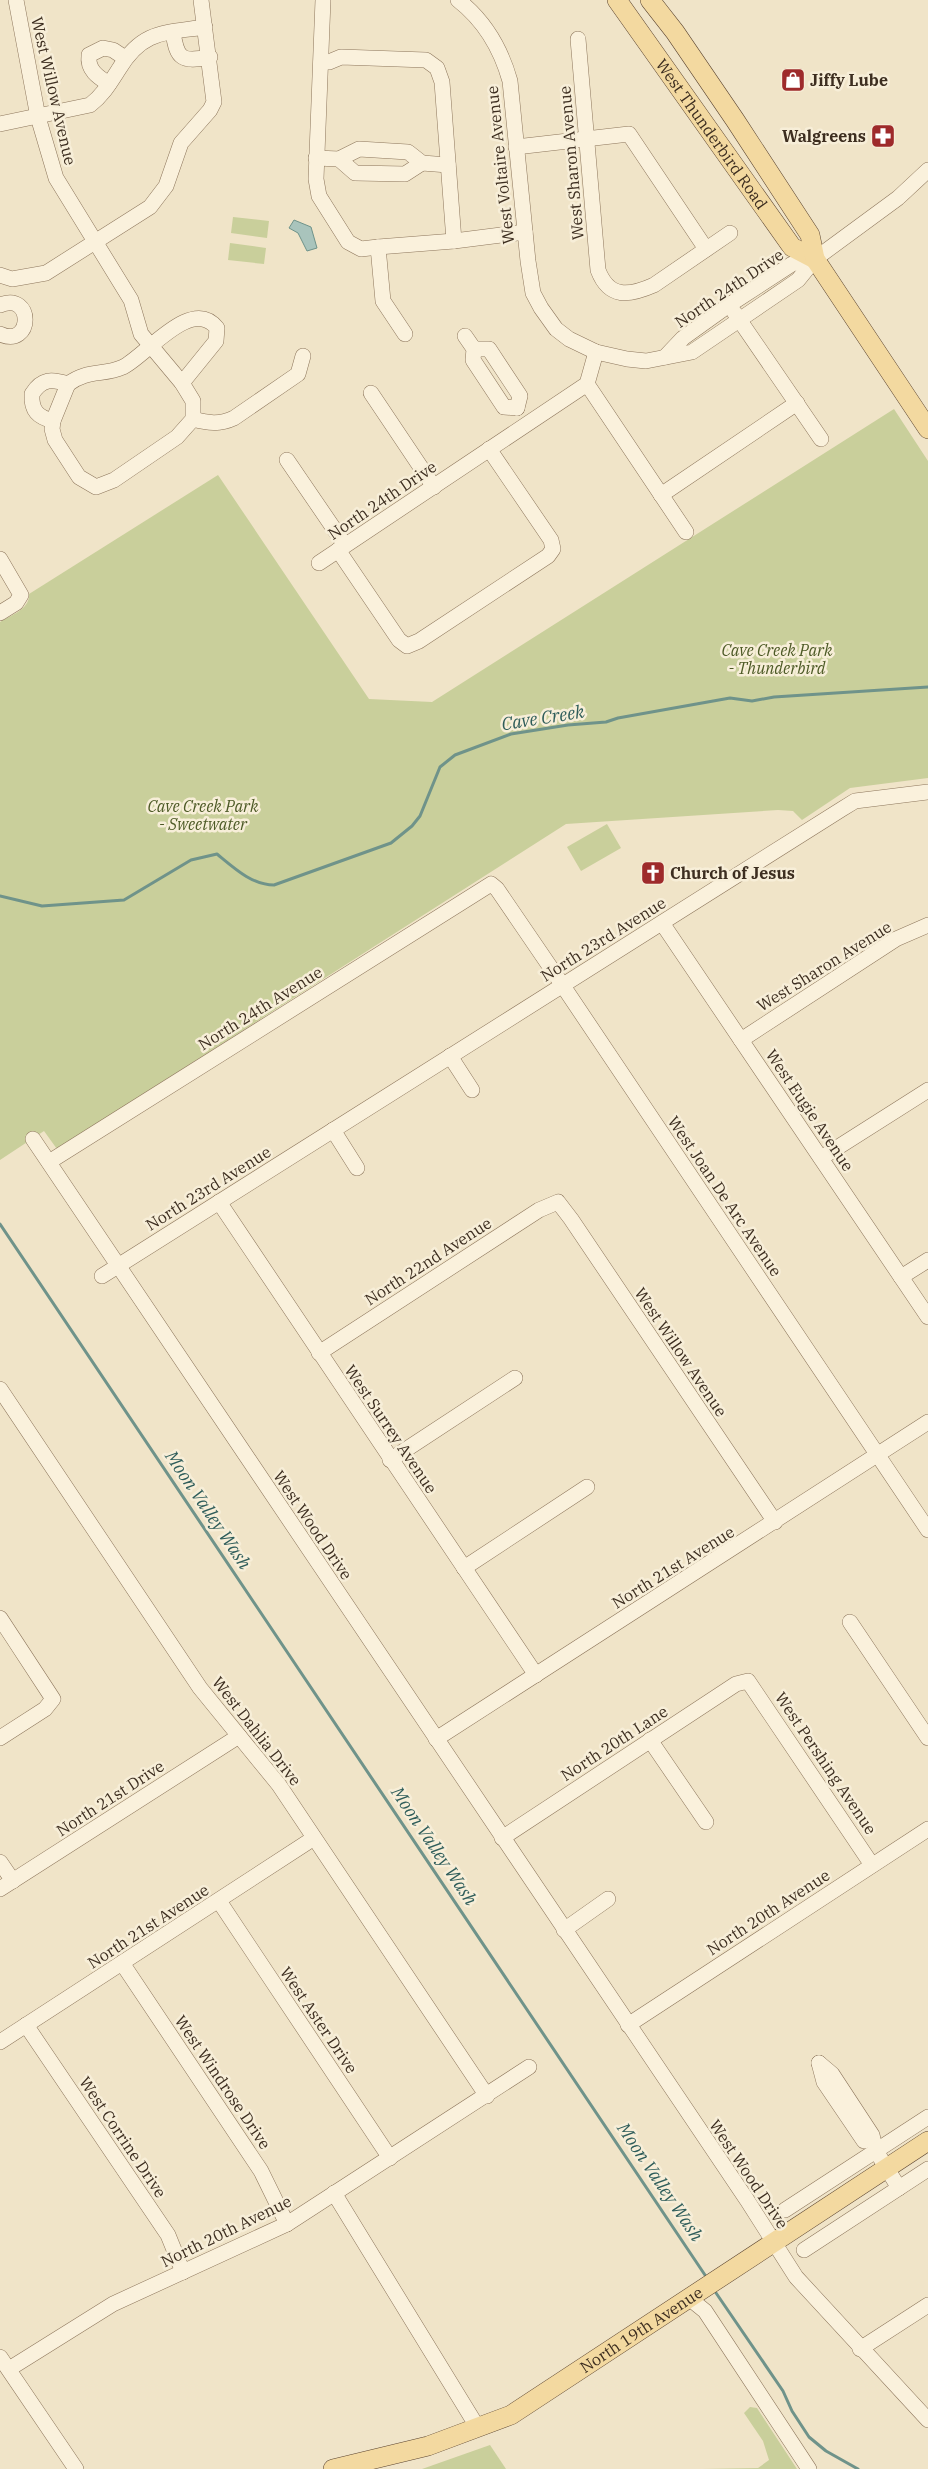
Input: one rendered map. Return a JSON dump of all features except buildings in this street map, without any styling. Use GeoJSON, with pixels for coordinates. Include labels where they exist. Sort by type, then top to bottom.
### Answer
{"type":"FeatureCollection","features":[{"type":"Feature","properties":{"kind":"main road","name":"West Thunderbird Road"},"geometry":{"type":"LineString","coordinates":[[617,0],[792,247],[815,259]]}},
{"type":"Feature","properties":{"kind":"main road","name":"West Thunderbird Road"},"geometry":{"type":"LineString","coordinates":[[650,0],[675,32],[810,235],[815,259],[928,429]]}},
{"type":"Feature","properties":{"kind":"main road"},"geometry":{"type":"LineString","coordinates":[[691,105],[712,117],[728,139],[735,144],[754,150]]}},
{"type":"Feature","properties":{"kind":"main road","name":"North 19th Avenue"},"geometry":{"type":"LineString","coordinates":[[333,2469],[428,2446],[511,2415],[928,2141]]}},
{"type":"Feature","properties":{"kind":"street","name":"West Willow Avenue"},"geometry":{"type":"LineString","coordinates":[[16,0],[38,117],[56,178],[131,300],[142,334],[182,383],[193,401],[192,419]]}},
{"type":"Feature","properties":{"kind":"street"},"geometry":{"type":"LineString","coordinates":[[0,334],[14,336],[19,333],[25,324],[24,312],[21,308],[5,304],[6,277],[46,273],[150,206],[162,193],[171,175],[181,143],[210,110],[214,102],[210,57],[201,0]]}},
{"type":"Feature","properties":{"kind":"street"},"geometry":{"type":"LineString","coordinates":[[323,0],[316,179],[319,196],[348,242],[361,249],[454,241],[525,232]]}},
{"type":"Feature","properties":{"kind":"street","name":"West Voltaire Avenue"},"geometry":{"type":"LineString","coordinates":[[458,0],[481,22],[501,54],[510,81],[530,280],[541,308]]}},
{"type":"Feature","properties":{"kind":"street"},"geometry":{"type":"LineString","coordinates":[[0,124],[90,105],[100,98],[125,58],[140,42],[152,36],[205,27]]}},
{"type":"Feature","properties":{"kind":"street"},"geometry":{"type":"LineString","coordinates":[[173,32],[176,51],[183,59],[192,60],[210,57]]}},
{"type":"Feature","properties":{"kind":"street","name":"West Sharon Avenue"},"geometry":{"type":"LineString","coordinates":[[578,39],[598,270],[604,284],[612,290],[624,294],[642,290],[654,285],[706,249]]}},
{"type":"Feature","properties":{"kind":"street"},"geometry":{"type":"LineString","coordinates":[[109,84],[98,77],[90,68],[89,55],[103,48],[113,50],[125,58]]}},
{"type":"Feature","properties":{"kind":"street"},"geometry":{"type":"LineString","coordinates":[[321,62],[329,62],[341,57],[426,60],[437,68],[442,82],[454,241]]}},
{"type":"Feature","properties":{"kind":"street"},"geometry":{"type":"LineString","coordinates":[[516,146],[629,134],[706,249],[730,233]]}},
{"type":"Feature","properties":{"kind":"street"},"geometry":{"type":"LineString","coordinates":[[316,158],[339,159],[359,149],[408,152],[422,163],[448,165]]}},
{"type":"Feature","properties":{"kind":"street"},"geometry":{"type":"LineString","coordinates":[[339,159],[355,173],[405,174],[422,163]]}},
{"type":"Feature","properties":{"kind":"street"},"geometry":{"type":"LineString","coordinates":[[815,259],[898,198],[928,170]]}},
{"type":"Feature","properties":{"kind":"street"},"geometry":{"type":"LineString","coordinates":[[378,247],[384,301],[405,334]]}},
{"type":"Feature","properties":{"kind":"street","name":"North 24th Drive"},"geometry":{"type":"LineString","coordinates":[[665,358],[683,338],[729,305],[792,264],[815,259]]}},
{"type":"Feature","properties":{"kind":"street","name":"North 24th Drive"},"geometry":{"type":"LineString","coordinates":[[541,308],[556,328],[569,339],[596,352],[627,360],[646,361],[665,358],[692,352],[798,280],[815,259]]}},
{"type":"Feature","properties":{"kind":"street"},"geometry":{"type":"LineString","coordinates":[[729,305],[821,439]]}},
{"type":"Feature","properties":{"kind":"street"},"geometry":{"type":"LineString","coordinates":[[182,383],[216,341],[217,328],[210,320],[201,318],[187,322],[172,329],[123,367],[87,373],[68,384],[52,429],[55,440],[80,477],[96,486],[114,480],[177,437],[192,419],[214,424],[224,423],[234,418],[298,374],[303,356]]}},
{"type":"Feature","properties":{"kind":"street"},"geometry":{"type":"LineString","coordinates":[[465,336],[474,349],[473,360],[504,407],[517,408],[528,424]]}},
{"type":"Feature","properties":{"kind":"street"},"geometry":{"type":"LineString","coordinates":[[596,352],[587,384],[686,532]]}},
{"type":"Feature","properties":{"kind":"street"},"geometry":{"type":"LineString","coordinates":[[54,422],[40,417],[34,410],[32,394],[43,381],[52,380],[68,384]]}},
{"type":"Feature","properties":{"kind":"street","name":"North 24th Drive"},"geometry":{"type":"LineString","coordinates":[[319,563],[587,384]]}},
{"type":"Feature","properties":{"kind":"street"},"geometry":{"type":"LineString","coordinates":[[371,393],[434,487]]}},
{"type":"Feature","properties":{"kind":"street"},"geometry":{"type":"LineString","coordinates":[[661,495],[796,404]]}},
{"type":"Feature","properties":{"kind":"street"},"geometry":{"type":"LineString","coordinates":[[287,460],[399,640],[407,646],[419,641],[548,556],[553,549],[552,540],[489,449]]}},
{"type":"Feature","properties":{"kind":"street"},"geometry":{"type":"LineString","coordinates":[[0,559],[21,595],[16,603],[0,613]]}},
{"type":"Feature","properties":{"kind":"street","name":"North 23rd Avenue"},"geometry":{"type":"LineString","coordinates":[[102,1276],[855,801],[928,792]]}},
{"type":"Feature","properties":{"kind":"street","name":"West Joan De Arc Avenue"},"geometry":{"type":"LineString","coordinates":[[491,884],[497,889],[562,985],[928,1530]]}},
{"type":"Feature","properties":{"kind":"street","name":"North 24th Avenue"},"geometry":{"type":"LineString","coordinates":[[49,1162],[491,884]]}},
{"type":"Feature","properties":{"kind":"street","name":"West Eugie Avenue"},"geometry":{"type":"LineString","coordinates":[[662,923],[928,1317]]}},
{"type":"Feature","properties":{"kind":"street","name":"West Sharon Avenue"},"geometry":{"type":"LineString","coordinates":[[741,1040],[896,939],[928,926]]}},
{"type":"Feature","properties":{"kind":"street"},"geometry":{"type":"LineString","coordinates":[[450,1056],[472,1090]]}},
{"type":"Feature","properties":{"kind":"street"},"geometry":{"type":"LineString","coordinates":[[821,1158],[928,1090]]}},
{"type":"Feature","properties":{"kind":"street"},"geometry":{"type":"LineString","coordinates":[[333,1130],[357,1168]]}},
{"type":"Feature","properties":{"kind":"street","name":"West Wood Drive"},"geometry":{"type":"LineString","coordinates":[[34,1140],[796,2277],[860,2349],[928,2420]]}},
{"type":"Feature","properties":{"kind":"street","name":"West Surrey Avenue"},"geometry":{"type":"LineString","coordinates":[[219,1202],[390,1460],[536,1675]]}},
{"type":"Feature","properties":{"kind":"street","name":"West Willow Avenue"},"geometry":{"type":"LineString","coordinates":[[558,1202],[775,1522]]}},
{"type":"Feature","properties":{"kind":"street","name":"North 22nd Avenue"},"geometry":{"type":"LineString","coordinates":[[319,1354],[539,1210],[558,1202]]}},
{"type":"Feature","properties":{"kind":"street"},"geometry":{"type":"LineString","coordinates":[[901,1277],[928,1260]]}},
{"type":"Feature","properties":{"kind":"street"},"geometry":{"type":"LineString","coordinates":[[390,1460],[514,1378]]}},
{"type":"Feature","properties":{"kind":"street","name":"West Dahlia Drive"},"geometry":{"type":"LineString","coordinates":[[0,1389],[200,1688],[276,1780],[487,2096]]}},
{"type":"Feature","properties":{"kind":"street","name":"North 21st Avenue"},"geometry":{"type":"LineString","coordinates":[[436,1739],[928,1422]]}},
{"type":"Feature","properties":{"kind":"street"},"geometry":{"type":"LineString","coordinates":[[464,1568],[587,1487]]}},
{"type":"Feature","properties":{"kind":"street"},"geometry":{"type":"LineString","coordinates":[[0,1618],[53,1699],[45,1709],[0,1738]]}},
{"type":"Feature","properties":{"kind":"street"},"geometry":{"type":"LineString","coordinates":[[850,1622],[928,1738]]}},
{"type":"Feature","properties":{"kind":"street","name":"North 20th Lane"},"geometry":{"type":"LineString","coordinates":[[502,1838],[736,1684],[748,1681]]}},
{"type":"Feature","properties":{"kind":"street","name":"West Pershing Avenue"},"geometry":{"type":"LineString","coordinates":[[748,1681],[872,1865]]}},
{"type":"Feature","properties":{"kind":"street","name":"North 21st Drive"},"geometry":{"type":"LineString","coordinates":[[6,1885],[239,1736]]}},
{"type":"Feature","properties":{"kind":"street"},"geometry":{"type":"LineString","coordinates":[[650,1740],[706,1822]]}},
{"type":"Feature","properties":{"kind":"street","name":"North 20th Avenue"},"geometry":{"type":"LineString","coordinates":[[628,2025],[928,1829]]}},
{"type":"Feature","properties":{"kind":"street","name":"North 21st Avenue"},"geometry":{"type":"LineString","coordinates":[[0,2042],[314,1838]]}},
{"type":"Feature","properties":{"kind":"street"},"geometry":{"type":"LineString","coordinates":[[0,1862],[6,1885]]}},
{"type":"Feature","properties":{"kind":"street"},"geometry":{"type":"LineString","coordinates":[[564,1930],[608,1900]]}},
{"type":"Feature","properties":{"kind":"street","name":"West Aster Drive"},"geometry":{"type":"LineString","coordinates":[[219,1901],[390,2158]]}},
{"type":"Feature","properties":{"kind":"street","name":"West Windrose Drive"},"geometry":{"type":"LineString","coordinates":[[122,1963],[261,2171],[287,2224]]}},
{"type":"Feature","properties":{"kind":"street","name":"West Corrine Drive"},"geometry":{"type":"LineString","coordinates":[[26,2025],[168,2235],[184,2272]]}},
{"type":"Feature","properties":{"kind":"street"},"geometry":{"type":"LineString","coordinates":[[876,2151],[864,2141],[824,2082],[819,2063],[832,2074],[872,2135],[876,2151],[899,2188]]}},
{"type":"Feature","properties":{"kind":"street","name":"North 20th Avenue"},"geometry":{"type":"LineString","coordinates":[[4,2363],[101,2311],[287,2224],[529,2067]]}},
{"type":"Feature","properties":{"kind":"street"},"geometry":{"type":"LineString","coordinates":[[785,2210],[928,2116]]}},
{"type":"Feature","properties":{"kind":"street"},"geometry":{"type":"LineString","coordinates":[[804,2250],[928,2169]]}},
{"type":"Feature","properties":{"kind":"street"},"geometry":{"type":"LineString","coordinates":[[334,2193],[478,2428]]}},
{"type":"Feature","properties":{"kind":"street"},"geometry":{"type":"LineString","coordinates":[[696,2293],[801,2469]]}},
{"type":"Feature","properties":{"kind":"street"},"geometry":{"type":"LineString","coordinates":[[696,2293],[705,2312],[809,2469]]}},
{"type":"Feature","properties":{"kind":"street"},"geometry":{"type":"LineString","coordinates":[[860,2349],[928,2305]]}},
{"type":"Feature","properties":{"kind":"street"},"geometry":{"type":"LineString","coordinates":[[4,2363],[76,2469]]}},
{"type":"Feature","properties":{"kind":"green space"},"geometry":{"type":"Polygon","coordinates":[[[233,217],[269,221],[267,238],[231,233],[233,217]]]}},
{"type":"Feature","properties":{"kind":"green space"},"geometry":{"type":"Polygon","coordinates":[[[230,243],[266,248],[264,264],[228,260],[230,243]]]}},
{"type":"Feature","properties":{"kind":"green space"},"geometry":{"type":"Polygon","coordinates":[[[894,409],[928,461],[928,778],[850,788],[802,820],[793,811],[778,810],[566,824],[57,1149],[44,1131],[0,1160],[0,622],[23,608],[29,594],[218,475],[369,699],[432,702],[894,409]]]}},
{"type":"Feature","properties":{"kind":"green space"},"geometry":{"type":"Polygon","coordinates":[[[607,824],[621,848],[581,871],[567,847],[607,824]]]}},
{"type":"Feature","properties":{"kind":"green space"},"geometry":{"type":"Polygon","coordinates":[[[750,2407],[757,2408],[797,2469],[702,2469],[758,2468],[769,2460],[763,2441],[744,2413],[750,2407]]]}},
{"type":"Feature","properties":{"kind":"green space"},"geometry":{"type":"Polygon","coordinates":[[[490,2445],[506,2469],[422,2469],[490,2445]]]}},
{"type":"Feature","properties":{"kind":"water"},"geometry":{"type":"Polygon","coordinates":[[[294,220],[311,227],[317,248],[307,251],[298,233],[289,228],[294,220]]]}},
{"type":"Feature","properties":{"kind":"waterway","name":"Cave Creek"},"geometry":{"type":"LineString","coordinates":[[0,896],[42,906],[124,900],[191,860],[217,854],[251,879],[274,885],[391,843],[412,826],[420,816],[440,767],[455,755],[511,734],[568,725],[606,722],[618,718],[730,698],[752,701],[774,697],[928,687]]}},
{"type":"Feature","properties":{"kind":"waterway","name":"Moon Valley Wash"},"geometry":{"type":"LineString","coordinates":[[0,1224],[707,2278]]}},
{"type":"Feature","properties":{"kind":"waterway","name":"Moon Valley Wash"},"geometry":{"type":"LineString","coordinates":[[714,2290],[783,2391],[792,2411],[809,2437],[826,2451],[858,2469]]}},
{"type":"Feature","properties":{"kind":"place","name":"Jiffy Lube"},"geometry":{"type":"Point","coordinates":[793,80]}},
{"type":"Feature","properties":{"kind":"place","name":"Walgreens"},"geometry":{"type":"Point","coordinates":[883,136]}},
{"type":"Feature","properties":{"kind":"place","name":"Church of Jesus"},"geometry":{"type":"Point","coordinates":[653,873]}},
{"type":"Feature","properties":{"kind":"park label","name":"Cave Creek Park - Thunderbird"},"geometry":{"type":"Point","coordinates":[777,659]}},
{"type":"Feature","properties":{"kind":"park label","name":"Cave Creek Park - Sweetwater"},"geometry":{"type":"Point","coordinates":[203,815]}}]}
